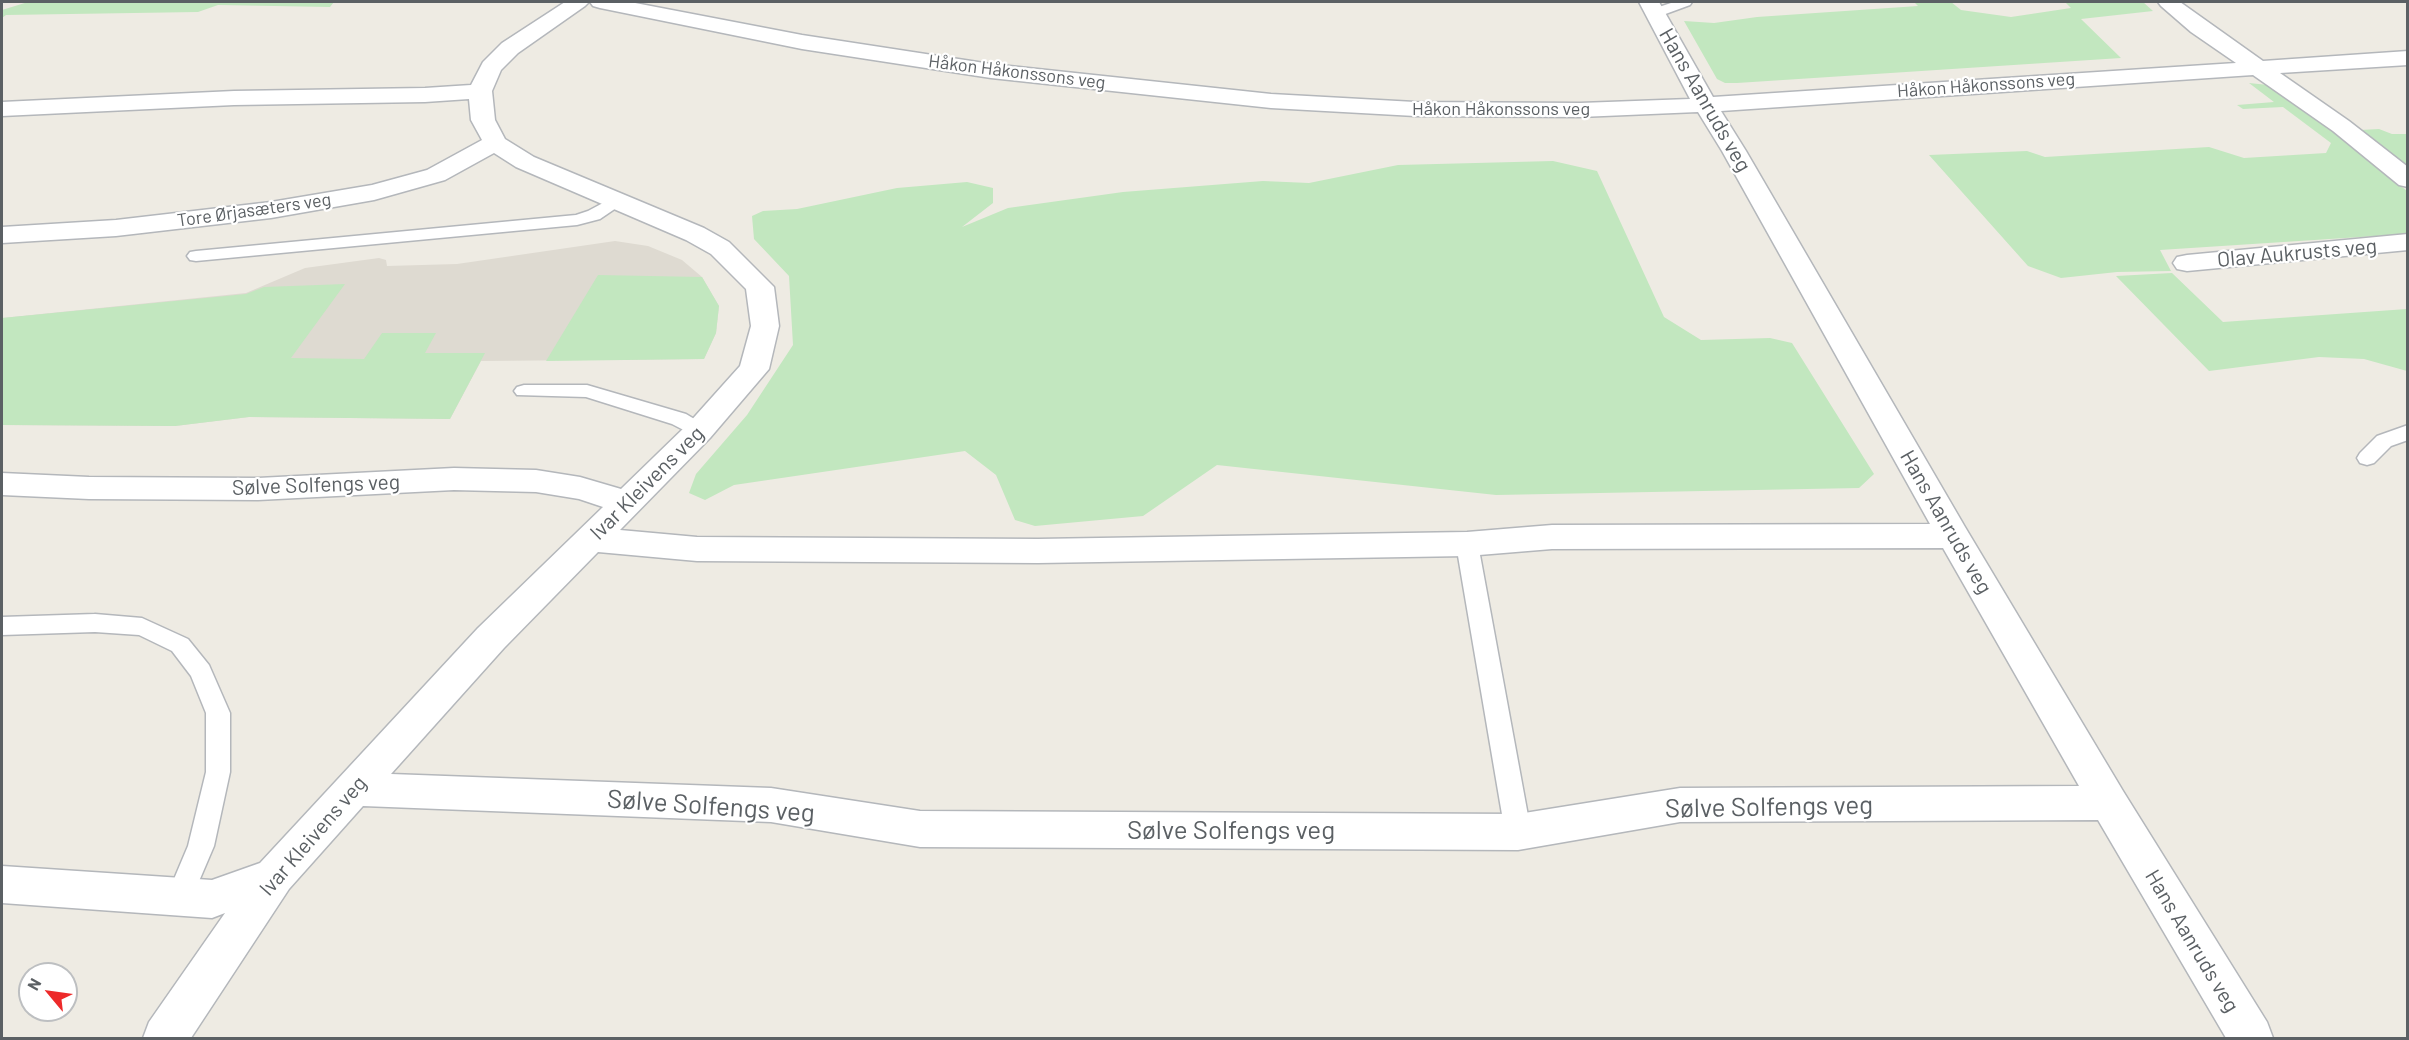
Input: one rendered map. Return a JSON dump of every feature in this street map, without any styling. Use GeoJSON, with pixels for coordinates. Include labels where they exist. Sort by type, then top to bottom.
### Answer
{"type":"FeatureCollection","features":[{"type":"Feature","properties":{"kind":"street"},"geometry":{"type":"LineString","coordinates":[[495,143],[483,120],[480,91],[492,67],[510,48],[578,2]]}},
{"type":"Feature","properties":{"kind":"street","name":"Håkon Håkonssons veg"},"geometry":{"type":"LineString","coordinates":[[600,2],[802,42],[991,71],[1282,102],[1415,109],[1557,110],[1705,105],[2408,58]]}},
{"type":"Feature","properties":{"kind":"street"},"geometry":{"type":"LineString","coordinates":[[2168,2],[2199,27],[2342,126],[2408,180]]}},
{"type":"Feature","properties":{"kind":"street","name":"Hans Aanruds veg"},"geometry":{"type":"LineString","coordinates":[[1652,7],[1705,105],[1734,151],[1953,536],[2109,803],[2251,1038]]}},
{"type":"Feature","properties":{"kind":"street"},"geometry":{"type":"LineString","coordinates":[[2,109],[212,99],[425,96],[480,91]]}},
{"type":"Feature","properties":{"kind":"street","name":"Ivar Kleivens veg"},"geometry":{"type":"LineString","coordinates":[[165,1038],[274,876],[490,638],[699,431],[754,369],[765,326],[760,287],[732,259],[709,242],[525,162],[495,143]]}},
{"type":"Feature","properties":{"kind":"street","name":"Tore Ørjasæters veg"},"geometry":{"type":"LineString","coordinates":[[2,235],[116,228],[271,210],[374,192],[436,175],[495,143]]}},
{"type":"Feature","properties":{"kind":"street","name":"Olav Aukrusts veg"},"geometry":{"type":"LineString","coordinates":[[2187,263],[2408,242]]}},
{"type":"Feature","properties":{"kind":"street","name":"Sølve Solfengs veg"},"geometry":{"type":"LineString","coordinates":[[2,484],[89,488],[258,489],[454,479],[536,481],[580,488],[628,503]]}},
{"type":"Feature","properties":{"kind":"street"},"geometry":{"type":"LineString","coordinates":[[591,539],[697,549],[1026,551],[1467,544],[1552,537],[1953,536]]}},
{"type":"Feature","properties":{"kind":"street","name":"Sølve Solfengs veg"},"geometry":{"type":"LineString","coordinates":[[353,789],[771,805],[920,829],[1518,832],[1680,805],[2109,803]]}},
{"type":"Feature","properties":{"kind":"street"},"geometry":{"type":"LineString","coordinates":[[2,884],[212,899],[274,876]]}},
{"type":"Feature","properties":{"kind":"lane"},"geometry":{"type":"LineString","coordinates":[[1652,7],[1684,2]]}},
{"type":"Feature","properties":{"kind":"lane"},"geometry":{"type":"LineString","coordinates":[[196,256],[577,220],[594,215],[616,201]]}},
{"type":"Feature","properties":{"kind":"lane"},"geometry":{"type":"LineString","coordinates":[[524,391],[587,391],[678,419],[699,431]]}},
{"type":"Feature","properties":{"kind":"lane"},"geometry":{"type":"LineString","coordinates":[[2367,458],[2384,441],[2408,432]]}},
{"type":"Feature","properties":{"kind":"lane"},"geometry":{"type":"LineString","coordinates":[[1467,544],[1518,832]]}},
{"type":"Feature","properties":{"kind":"lane"},"geometry":{"type":"LineString","coordinates":[[2,626],[95,623],[142,627],[180,645],[201,672],[218,713],[218,772],[201,846],[178,898]]}},
{"type":"Feature","properties":{"kind":"shaded area"},"geometry":{"type":"Polygon","coordinates":[[[615,241],[648,246],[682,260],[702,277],[719,306],[716,333],[704,359],[481,361],[450,419],[249,417],[175,426],[2,425],[2,318],[246,293],[305,268],[379,258],[386,260],[387,266],[457,264],[615,241]]]}},
{"type":"Feature","properties":{"kind":"green space"},"geometry":{"type":"Polygon","coordinates":[[[28,2],[334,2],[330,7],[218,5],[198,12],[6,15],[2,18],[2,10],[28,2]]]}},
{"type":"Feature","properties":{"kind":"green space"},"geometry":{"type":"Polygon","coordinates":[[[1914,2],[1951,2],[1961,10],[2011,17],[2071,8],[2065,2],[2143,2],[2153,11],[2081,19],[2121,58],[1737,83],[1725,83],[1717,79],[1684,21],[1714,23],[1757,17],[1918,6],[1914,2]]]}},
{"type":"Feature","properties":{"kind":"green space"},"geometry":{"type":"Polygon","coordinates":[[[2249,83],[2268,85],[2290,97],[2407,191],[2407,234],[2160,250],[2171,271],[2117,272],[2061,278],[2028,266],[1929,155],[2027,151],[2045,157],[2209,147],[2244,158],[2326,153],[2331,143],[2283,107],[2243,109],[2237,105],[2274,102],[2249,83]]]}},
{"type":"Feature","properties":{"kind":"green space"},"geometry":{"type":"Polygon","coordinates":[[[2379,129],[2392,134],[2407,134],[2407,167],[2360,130],[2379,129]]]}},
{"type":"Feature","properties":{"kind":"green space"},"geometry":{"type":"Polygon","coordinates":[[[1553,161],[1597,171],[1664,317],[1701,340],[1770,338],[1792,343],[1874,474],[1859,488],[1496,495],[1217,465],[1143,516],[1035,526],[1015,520],[996,475],[965,451],[734,485],[705,500],[689,493],[696,474],[747,415],[793,345],[789,276],[754,239],[752,216],[763,211],[797,209],[897,188],[967,182],[993,188],[993,203],[962,227],[1008,208],[1123,192],[1263,181],[1309,183],[1398,165],[1553,161]]]}},
{"type":"Feature","properties":{"kind":"green space"},"geometry":{"type":"Polygon","coordinates":[[[2172,273],[2223,322],[2407,309],[2407,371],[2364,359],[2319,357],[2209,371],[2116,276],[2172,273]]]}},
{"type":"Feature","properties":{"kind":"green space"},"geometry":{"type":"Polygon","coordinates":[[[598,275],[702,277],[719,306],[716,333],[704,359],[546,361],[598,275]]]}},
{"type":"Feature","properties":{"kind":"green space"},"geometry":{"type":"Polygon","coordinates":[[[345,284],[291,358],[364,359],[382,333],[436,333],[425,353],[485,353],[450,419],[249,417],[175,426],[2,425],[2,318],[246,294],[264,287],[345,284]]]}}]}
